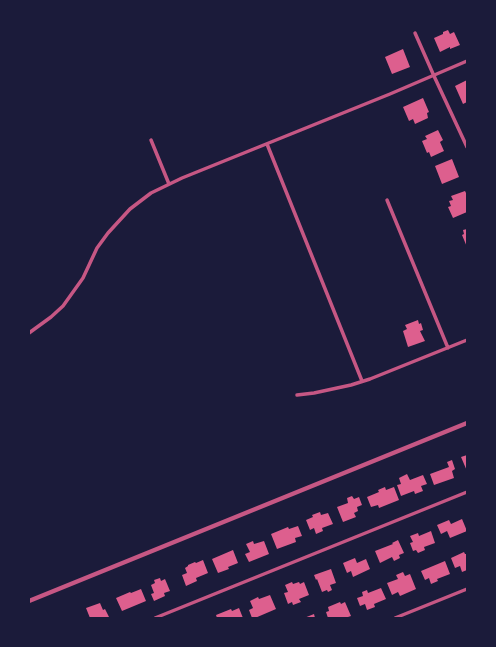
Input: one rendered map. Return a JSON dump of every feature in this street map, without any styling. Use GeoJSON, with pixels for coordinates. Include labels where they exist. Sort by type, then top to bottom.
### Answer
{"type":"FeatureCollection","features":[{"type":"Feature","properties":{"kind":"street"},"geometry":{"type":"LineString","coordinates":[[415,32],[467,147]]}},
{"type":"Feature","properties":{"kind":"street"},"geometry":{"type":"LineString","coordinates":[[29,333],[63,306],[83,278],[97,248],[108,233],[121,218],[142,199],[169,184],[434,76],[467,61]]}},
{"type":"Feature","properties":{"kind":"street"},"geometry":{"type":"LineString","coordinates":[[151,140],[169,184]]}},
{"type":"Feature","properties":{"kind":"street"},"geometry":{"type":"LineString","coordinates":[[267,144],[362,381]]}},
{"type":"Feature","properties":{"kind":"street"},"geometry":{"type":"LineString","coordinates":[[388,200],[448,348]]}},
{"type":"Feature","properties":{"kind":"street"},"geometry":{"type":"LineString","coordinates":[[297,395],[351,385],[467,340]]}},
{"type":"Feature","properties":{"kind":"street"},"geometry":{"type":"LineString","coordinates":[[29,601],[467,423]]}},
{"type":"Feature","properties":{"kind":"street"},"geometry":{"type":"LineString","coordinates":[[155,618],[162,617],[467,492]]}},
{"type":"Feature","properties":{"kind":"street"},"geometry":{"type":"LineString","coordinates":[[395,618],[467,589]]}},
{"type":"Feature","properties":{"kind":"building"},"geometry":{"type":"Polygon","coordinates":[[[448,30],[450,34],[454,32],[460,45],[450,49],[450,47],[440,52],[434,38],[448,30]]]}},
{"type":"Feature","properties":{"kind":"building"},"geometry":{"type":"Polygon","coordinates":[[[403,49],[410,67],[392,74],[385,57],[403,49]]]}},
{"type":"Feature","properties":{"kind":"building"},"geometry":{"type":"Polygon","coordinates":[[[467,80],[467,102],[463,104],[455,86],[467,80]]]}},
{"type":"Feature","properties":{"kind":"building"},"geometry":{"type":"Polygon","coordinates":[[[423,98],[429,112],[427,113],[428,118],[415,124],[413,119],[409,121],[403,107],[423,98]]]}},
{"type":"Feature","properties":{"kind":"building"},"geometry":{"type":"Polygon","coordinates":[[[438,130],[443,140],[440,142],[444,151],[431,157],[429,152],[427,153],[422,141],[427,139],[425,136],[438,130]]]}},
{"type":"Feature","properties":{"kind":"building"},"geometry":{"type":"Polygon","coordinates":[[[452,159],[459,177],[442,184],[435,166],[452,159]]]}},
{"type":"Feature","properties":{"kind":"building"},"geometry":{"type":"Polygon","coordinates":[[[465,191],[467,195],[467,212],[453,218],[448,207],[451,206],[449,201],[453,200],[451,196],[465,191]]]}},
{"type":"Feature","properties":{"kind":"building"},"geometry":{"type":"Polygon","coordinates":[[[467,229],[467,247],[462,235],[464,234],[463,230],[467,229]]]}},
{"type":"Feature","properties":{"kind":"building"},"geometry":{"type":"Polygon","coordinates":[[[418,320],[419,324],[421,323],[423,330],[420,331],[425,341],[408,347],[403,331],[407,329],[405,325],[418,320]]]}},
{"type":"Feature","properties":{"kind":"building"},"geometry":{"type":"Polygon","coordinates":[[[467,455],[467,471],[461,457],[467,455]]]}},
{"type":"Feature","properties":{"kind":"building"},"geometry":{"type":"Polygon","coordinates":[[[452,460],[455,469],[452,471],[454,478],[434,485],[430,474],[449,467],[447,462],[452,460]]]}},
{"type":"Feature","properties":{"kind":"building"},"geometry":{"type":"Polygon","coordinates":[[[407,474],[410,480],[423,475],[427,484],[421,486],[423,491],[415,494],[414,491],[401,496],[397,485],[401,484],[399,478],[407,474]]]}},
{"type":"Feature","properties":{"kind":"building"},"geometry":{"type":"Polygon","coordinates":[[[385,487],[386,490],[394,487],[399,500],[379,508],[378,505],[371,507],[367,497],[379,492],[378,490],[385,487]]]}},
{"type":"Feature","properties":{"kind":"building"},"geometry":{"type":"Polygon","coordinates":[[[352,496],[354,499],[359,497],[362,505],[357,507],[358,511],[354,513],[356,517],[343,522],[337,507],[348,503],[347,498],[352,496]]]}},
{"type":"Feature","properties":{"kind":"building"},"geometry":{"type":"Polygon","coordinates":[[[320,512],[321,515],[328,513],[333,524],[322,528],[323,531],[316,534],[314,528],[310,530],[306,520],[313,517],[312,515],[320,512]]]}},
{"type":"Feature","properties":{"kind":"building"},"geometry":{"type":"Polygon","coordinates":[[[462,519],[467,531],[450,538],[447,531],[441,534],[437,525],[449,520],[451,524],[462,519]]]}},
{"type":"Feature","properties":{"kind":"building"},"geometry":{"type":"Polygon","coordinates":[[[298,526],[302,536],[295,538],[296,542],[277,549],[271,534],[288,527],[289,529],[298,526]]]}},
{"type":"Feature","properties":{"kind":"building"},"geometry":{"type":"Polygon","coordinates":[[[431,531],[435,543],[424,547],[425,550],[418,553],[416,550],[413,551],[410,543],[413,542],[410,536],[418,533],[419,536],[431,531]]]}},
{"type":"Feature","properties":{"kind":"building"},"geometry":{"type":"Polygon","coordinates":[[[398,540],[404,553],[399,555],[400,558],[394,561],[392,557],[380,563],[375,551],[393,544],[392,543],[398,540]]]}},
{"type":"Feature","properties":{"kind":"building"},"geometry":{"type":"Polygon","coordinates":[[[253,541],[254,544],[264,541],[269,554],[249,562],[245,554],[250,552],[246,544],[253,541]]]}},
{"type":"Feature","properties":{"kind":"building"},"geometry":{"type":"Polygon","coordinates":[[[233,550],[238,563],[228,567],[229,569],[218,573],[212,559],[233,550]]]}},
{"type":"Feature","properties":{"kind":"building"},"geometry":{"type":"Polygon","coordinates":[[[464,552],[467,554],[467,570],[462,572],[460,566],[455,568],[451,558],[464,552]]]}},
{"type":"Feature","properties":{"kind":"building"},"geometry":{"type":"Polygon","coordinates":[[[355,558],[357,563],[366,559],[370,569],[353,577],[351,571],[347,573],[343,563],[355,558]]]}},
{"type":"Feature","properties":{"kind":"building"},"geometry":{"type":"Polygon","coordinates":[[[203,560],[208,573],[196,578],[197,581],[186,586],[182,575],[187,573],[185,568],[188,565],[203,560]]]}},
{"type":"Feature","properties":{"kind":"building"},"geometry":{"type":"Polygon","coordinates":[[[445,561],[450,574],[437,579],[438,581],[431,584],[429,578],[425,580],[421,571],[445,561]]]}},
{"type":"Feature","properties":{"kind":"building"},"geometry":{"type":"Polygon","coordinates":[[[331,569],[336,583],[330,585],[332,590],[322,592],[314,575],[331,569]]]}},
{"type":"Feature","properties":{"kind":"building"},"geometry":{"type":"Polygon","coordinates":[[[403,572],[405,576],[410,574],[416,589],[400,596],[398,592],[392,595],[387,583],[398,579],[396,575],[403,572]]]}},
{"type":"Feature","properties":{"kind":"building"},"geometry":{"type":"Polygon","coordinates":[[[160,578],[161,581],[165,579],[170,591],[164,593],[165,596],[154,601],[151,594],[154,593],[151,585],[155,583],[154,580],[160,578]]]}},
{"type":"Feature","properties":{"kind":"building"},"geometry":{"type":"Polygon","coordinates":[[[292,582],[293,584],[299,582],[300,584],[304,582],[309,595],[299,599],[301,602],[293,605],[292,602],[288,604],[284,593],[288,592],[285,585],[292,582]]]}},
{"type":"Feature","properties":{"kind":"building"},"geometry":{"type":"Polygon","coordinates":[[[381,588],[386,599],[374,604],[375,607],[367,610],[365,604],[360,606],[357,598],[363,596],[362,592],[367,590],[368,593],[381,588]]]}},
{"type":"Feature","properties":{"kind":"building"},"geometry":{"type":"Polygon","coordinates":[[[141,589],[146,601],[122,611],[116,598],[141,589]]]}},
{"type":"Feature","properties":{"kind":"building"},"geometry":{"type":"Polygon","coordinates":[[[270,595],[276,609],[252,618],[249,610],[253,608],[250,601],[258,597],[259,599],[270,595]]]}},
{"type":"Feature","properties":{"kind":"building"},"geometry":{"type":"Polygon","coordinates":[[[340,602],[341,604],[345,602],[351,616],[345,618],[328,618],[326,612],[329,611],[328,607],[340,602]]]}},
{"type":"Feature","properties":{"kind":"building"},"geometry":{"type":"Polygon","coordinates":[[[100,603],[103,610],[105,609],[109,617],[90,618],[86,608],[100,603]]]}},
{"type":"Feature","properties":{"kind":"building"},"geometry":{"type":"Polygon","coordinates":[[[239,608],[243,618],[217,618],[216,615],[231,609],[232,611],[239,608]]]}},
{"type":"Feature","properties":{"kind":"building"},"geometry":{"type":"Polygon","coordinates":[[[314,614],[315,618],[304,618],[314,614]]]}}]}
